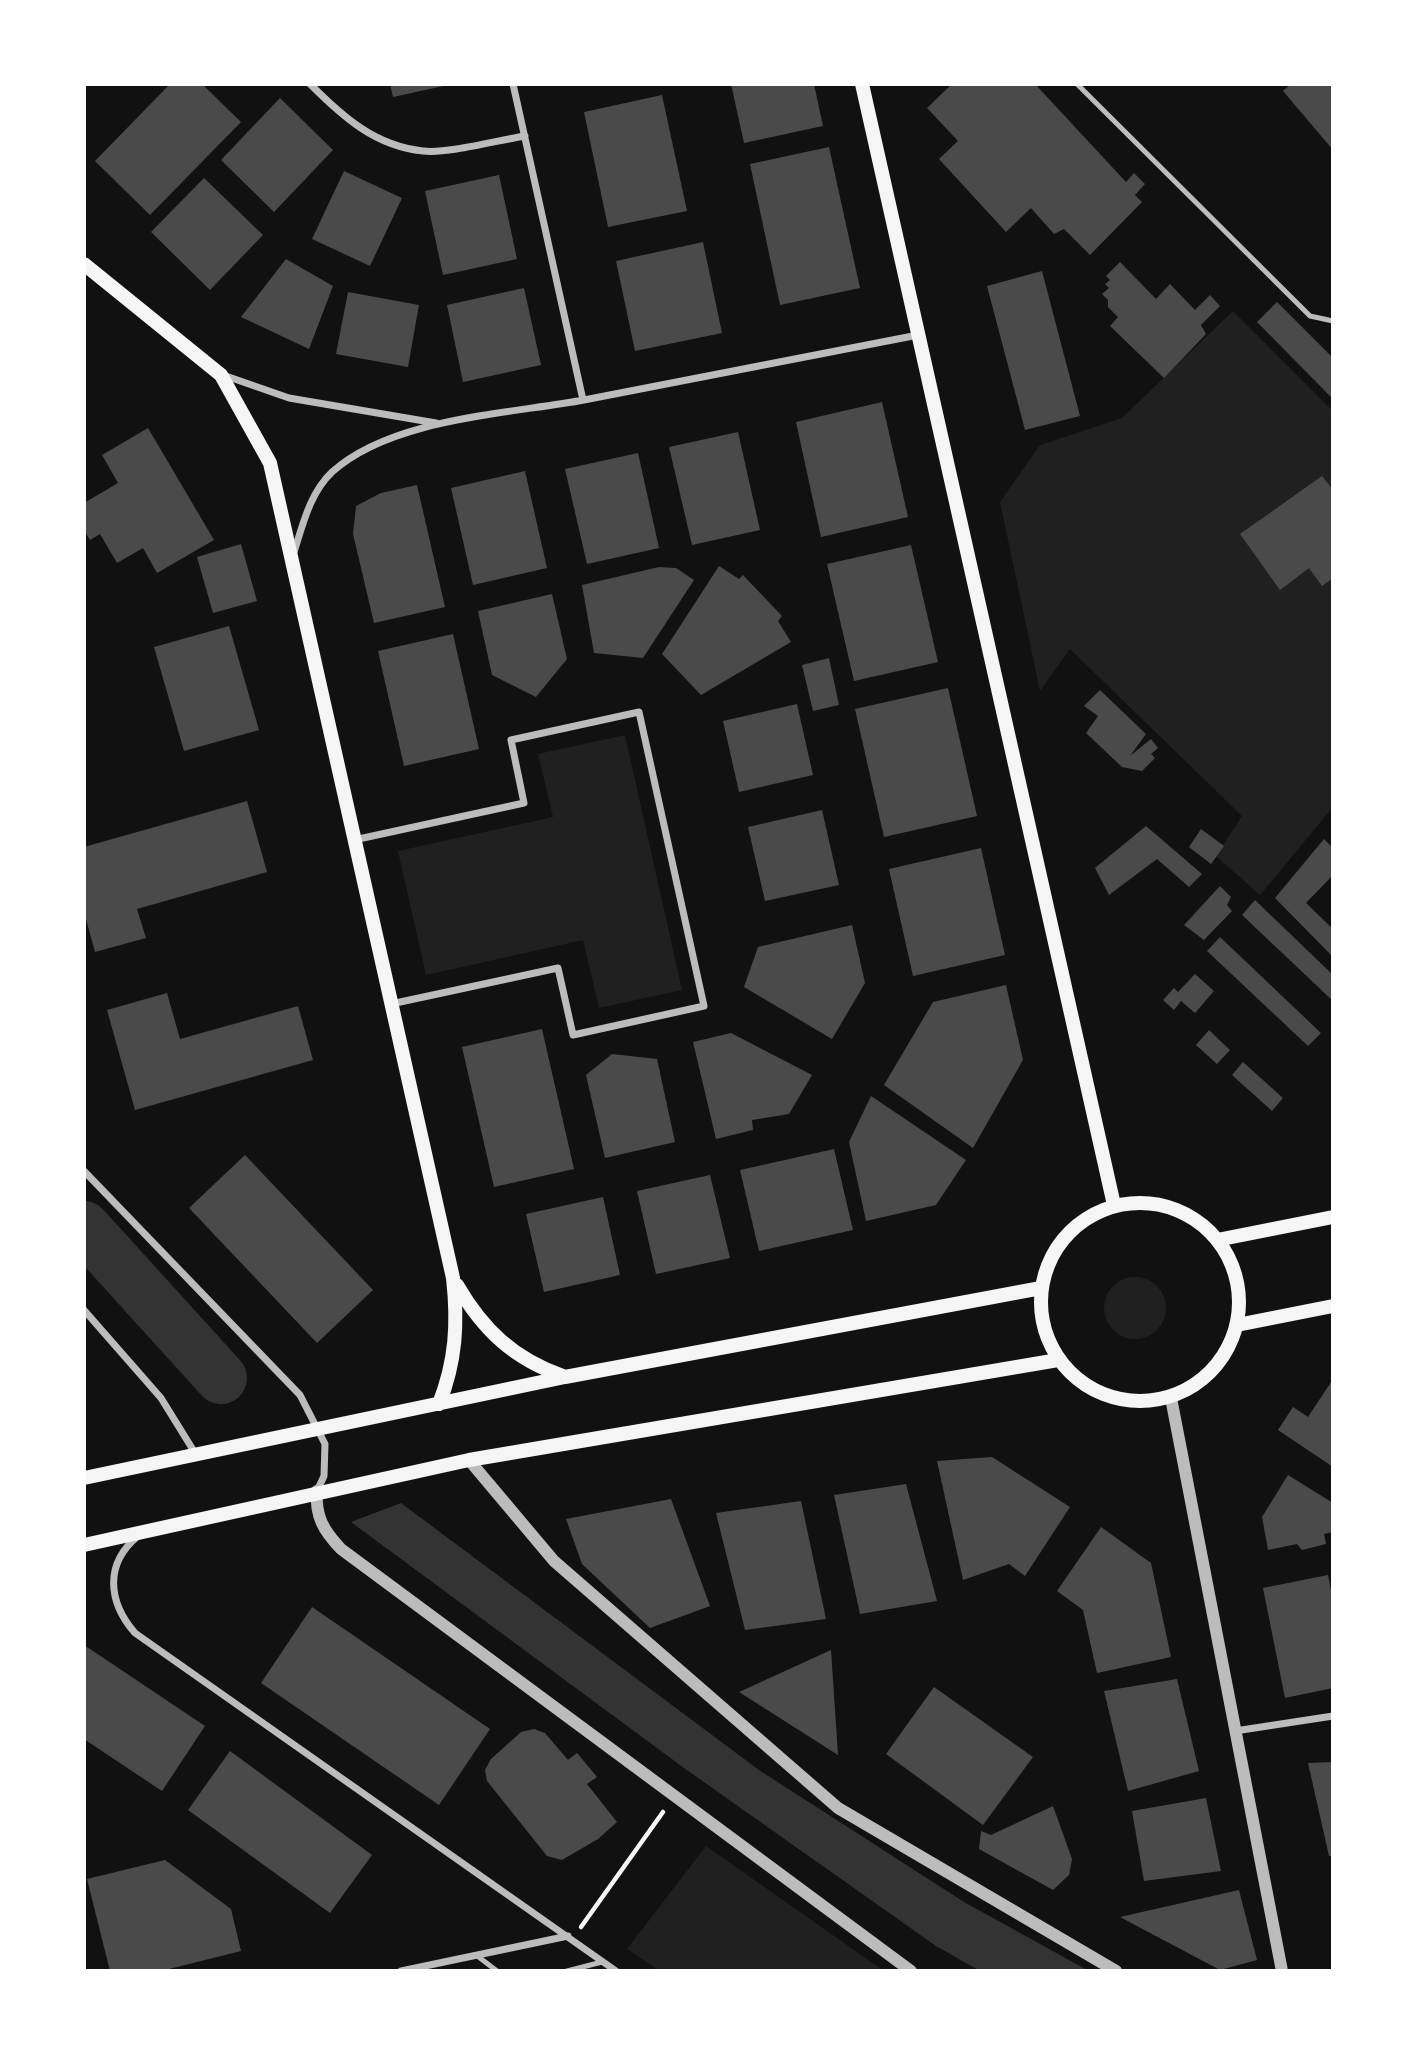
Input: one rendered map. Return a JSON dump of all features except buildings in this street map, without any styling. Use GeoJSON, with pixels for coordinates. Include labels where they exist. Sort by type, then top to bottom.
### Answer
{"type":"FeatureCollection","features":[{"type":"Feature","properties":{"kind":"main road"},"geometry":{"type":"LineString","coordinates":[[862,84],[1114,1205]]}},
{"type":"Feature","properties":{"kind":"main road"},"geometry":{"type":"LineString","coordinates":[[84,264],[221,375],[270,463],[453,1278],[457,1338],[451,1371],[439,1404]]}},
{"type":"Feature","properties":{"kind":"main road"},"geometry":{"type":"LineString","coordinates":[[1142,1202],[1171,1207],[1196,1220],[1217,1240],[1232,1266],[1239,1295],[1237,1325],[1224,1356],[1201,1382],[1171,1398],[1139,1402],[1108,1397],[1080,1382],[1058,1360],[1046,1338],[1041,1313],[1041,1288],[1049,1260],[1065,1236],[1087,1217],[1114,1205],[1142,1202]]}},
{"type":"Feature","properties":{"kind":"main road"},"geometry":{"type":"LineString","coordinates":[[1217,1240],[1333,1217]]}},
{"type":"Feature","properties":{"kind":"main road"},"geometry":{"type":"LineString","coordinates":[[453,1278],[471,1310],[502,1344],[521,1358],[565,1377]]}},
{"type":"Feature","properties":{"kind":"main road"},"geometry":{"type":"LineString","coordinates":[[84,1478],[565,1377],[1041,1288]]}},
{"type":"Feature","properties":{"kind":"main road"},"geometry":{"type":"LineString","coordinates":[[1237,1325],[1329,1310]]}},
{"type":"Feature","properties":{"kind":"main road"},"geometry":{"type":"LineString","coordinates":[[84,1545],[317,1491],[469,1460],[1058,1360]]}},
{"type":"Feature","properties":{"kind":"street"},"geometry":{"type":"LineString","coordinates":[[310,84],[346,120],[387,143],[426,152],[525,135]]}},
{"type":"Feature","properties":{"kind":"street"},"geometry":{"type":"LineString","coordinates":[[513,84],[583,400]]}},
{"type":"Feature","properties":{"kind":"street"},"geometry":{"type":"LineString","coordinates":[[292,559],[308,505],[332,472],[375,445],[437,424],[583,400],[918,334]]}},
{"type":"Feature","properties":{"kind":"street"},"geometry":{"type":"LineString","coordinates":[[221,375],[289,397],[437,424]]}},
{"type":"Feature","properties":{"kind":"street"},"geometry":{"type":"LineString","coordinates":[[354,840],[524,803],[511,740],[639,712],[704,1006],[573,1035],[558,968],[390,1004]]}},
{"type":"Feature","properties":{"kind":"street"},"geometry":{"type":"LineString","coordinates":[[84,1171],[274,1365],[300,1395],[319,1429],[327,1460],[317,1491],[316,1507],[320,1523],[341,1549],[911,1971]]}},
{"type":"Feature","properties":{"kind":"street"},"geometry":{"type":"LineString","coordinates":[[84,1310],[161,1398],[195,1453]]}},
{"type":"Feature","properties":{"kind":"street"},"geometry":{"type":"LineString","coordinates":[[1171,1398],[1282,1971]]}},
{"type":"Feature","properties":{"kind":"street"},"geometry":{"type":"LineString","coordinates":[[469,1460],[554,1561],[838,1808],[1116,1971]]}},
{"type":"Feature","properties":{"kind":"street"},"geometry":{"type":"LineString","coordinates":[[144,1532],[120,1558],[114,1574],[113,1592],[119,1615],[135,1633],[616,1971]]}},
{"type":"Feature","properties":{"kind":"street"},"geometry":{"type":"LineString","coordinates":[[1235,1731],[1333,1716]]}},
{"type":"Feature","properties":{"kind":"street"},"geometry":{"type":"LineString","coordinates":[[401,1971],[570,1938]]}},
{"type":"Feature","properties":{"kind":"lane"},"geometry":{"type":"LineString","coordinates":[[1077,84],[1310,316],[1333,321]]}},
{"type":"Feature","properties":{"kind":"lane"},"geometry":{"type":"LineString","coordinates":[[476,1955],[496,1971]]}},
{"type":"Feature","properties":{"kind":"lane"},"geometry":{"type":"LineString","coordinates":[[566,1971],[603,1962]]}},
{"type":"Feature","properties":{"kind":"path"},"geometry":{"type":"LineString","coordinates":[[570,1938],[674,1797]]}},
{"type":"Feature","properties":{"kind":"shaded area"},"geometry":{"type":"Polygon","coordinates":[[[1233,311],[1333,411],[1333,807],[1260,895],[1216,856],[1242,816],[1070,649],[1040,691],[1000,502],[1040,445],[1122,418],[1233,311]]]}},
{"type":"Feature","properties":{"kind":"shaded area"},"geometry":{"type":"Polygon","coordinates":[[[625,735],[682,990],[599,1008],[583,940],[426,975],[398,851],[553,817],[538,754],[625,735]]]}},
{"type":"Feature","properties":{"kind":"shaded area"},"geometry":{"type":"Polygon","coordinates":[[[1135,1277],[1147,1279],[1157,1286],[1164,1296],[1164,1320],[1157,1330],[1147,1337],[1135,1339],[1123,1337],[1113,1330],[1106,1320],[1104,1308],[1106,1296],[1113,1286],[1123,1279],[1135,1277]]]}},
{"type":"Feature","properties":{"kind":"shaded area"},"geometry":{"type":"Polygon","coordinates":[[[401,1503],[759,1770],[964,1902],[1089,1971],[980,1971],[936,1946],[684,1768],[351,1522],[401,1503]]]}},
{"type":"Feature","properties":{"kind":"shaded area"},"geometry":{"type":"Polygon","coordinates":[[[706,1846],[884,1971],[660,1971],[627,1949],[706,1846]]]}},
{"type":"Feature","properties":{"kind":"waterway"},"geometry":{"type":"LineString","coordinates":[[84,1227],[221,1378]]}}]}
